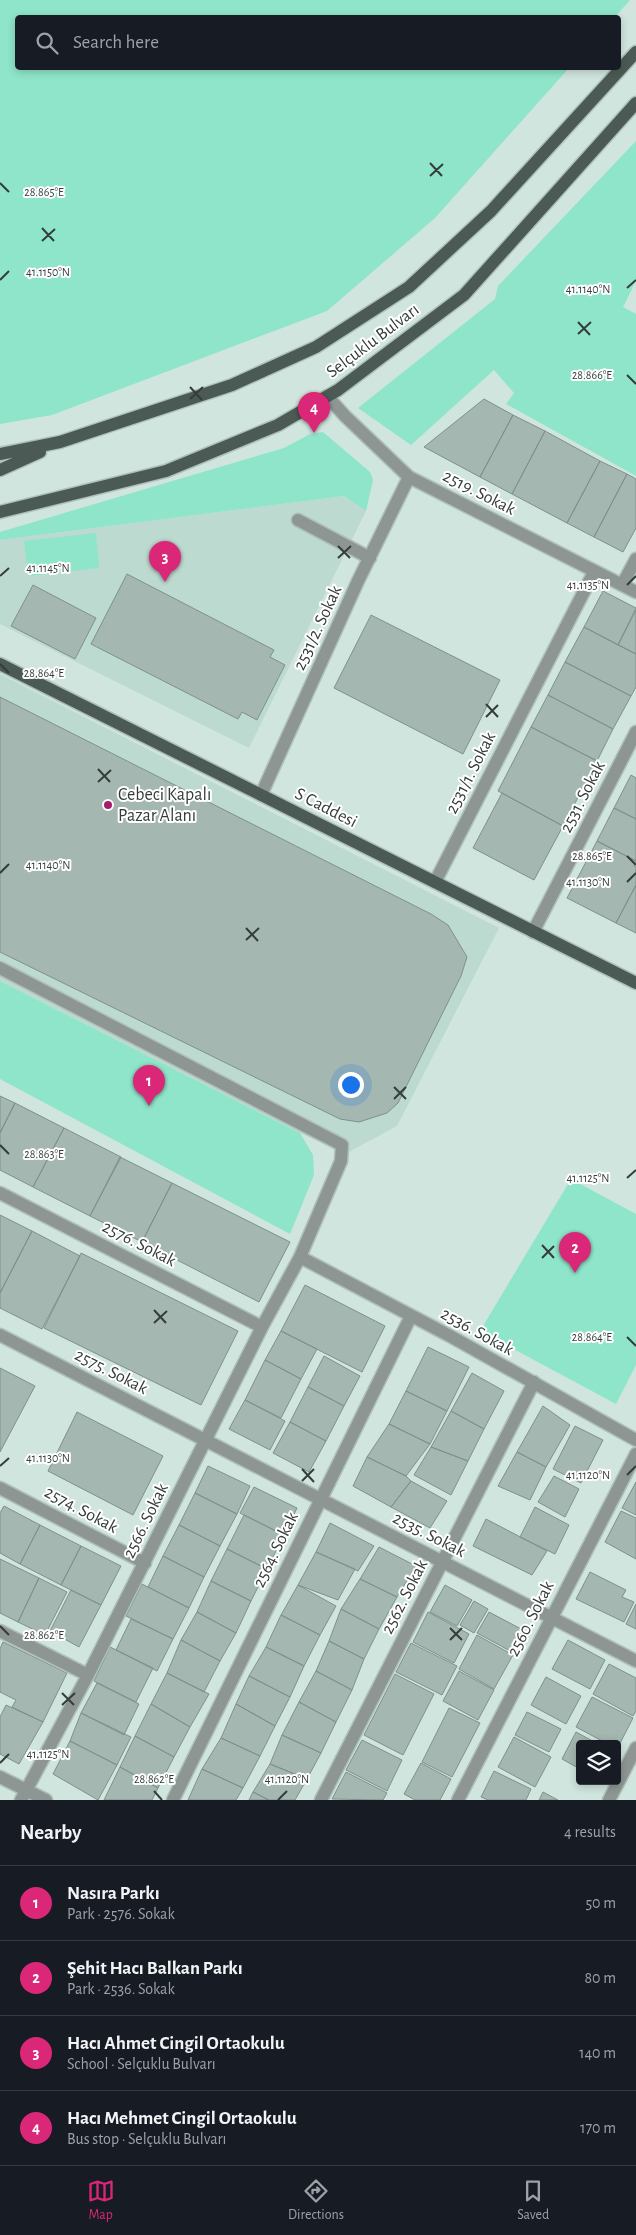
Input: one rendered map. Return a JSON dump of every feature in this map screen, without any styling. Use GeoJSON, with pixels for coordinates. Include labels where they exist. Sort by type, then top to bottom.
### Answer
{"type":"FeatureCollection","features":[{"type":"Feature","properties":{"kind":"main road","name":"Selçuklu Bulvarı"},"geometry":{"type":"LineString","coordinates":[[621,69],[636,52]]}},
{"type":"Feature","properties":{"kind":"main road","name":"Selçuklu Bulvarı"},"geometry":{"type":"LineString","coordinates":[[0,454],[60,442],[232,386],[316,347],[409,287],[492,211],[620,70]]}},
{"type":"Feature","properties":{"kind":"main road","name":"Selçuklu Bulvarı"},"geometry":{"type":"LineString","coordinates":[[0,512],[166,471],[278,425],[327,396],[369,368],[464,294],[636,103]]}},
{"type":"Feature","properties":{"kind":"main road"},"geometry":{"type":"LineString","coordinates":[[0,470],[60,442]]}},
{"type":"Feature","properties":{"kind":"main road","name":"S Caddesi"},"geometry":{"type":"LineString","coordinates":[[0,664],[636,983]]}},
{"type":"Feature","properties":{"kind":"street","name":"2519. Sokak"},"geometry":{"type":"LineString","coordinates":[[327,396],[345,416],[409,477],[636,592]]}},
{"type":"Feature","properties":{"kind":"street","name":"2531/2. Sokak"},"geometry":{"type":"LineString","coordinates":[[261,795],[409,477]]}},
{"type":"Feature","properties":{"kind":"street"},"geometry":{"type":"LineString","coordinates":[[298,520],[370,558]]}},
{"type":"Feature","properties":{"kind":"street"},"geometry":{"type":"LineString","coordinates":[[622,585],[636,559]]}},
{"type":"Feature","properties":{"kind":"street","name":"2531/1. Sokak"},"geometry":{"type":"LineString","coordinates":[[435,882],[594,572]]}},
{"type":"Feature","properties":{"kind":"street","name":"2531. Sokak"},"geometry":{"type":"LineString","coordinates":[[533,932],[636,732]]}},
{"type":"Feature","properties":{"kind":"street","name":"2566. Sokak"},"geometry":{"type":"LineString","coordinates":[[0,968],[342,1145],[341,1162],[300,1257],[262,1327],[88,1676],[24,1795]]}},
{"type":"Feature","properties":{"kind":"street","name":"2576. Sokak"},"geometry":{"type":"LineString","coordinates":[[0,1193],[262,1327]]}},
{"type":"Feature","properties":{"kind":"street","name":"2536. Sokak"},"geometry":{"type":"LineString","coordinates":[[300,1257],[534,1382],[636,1440]]}},
{"type":"Feature","properties":{"kind":"street","name":"2564. Sokak"},"geometry":{"type":"LineString","coordinates":[[173,1800],[411,1316]]}},
{"type":"Feature","properties":{"kind":"street","name":"2575. Sokak"},"geometry":{"type":"LineString","coordinates":[[0,1335],[206,1440]]}},
{"type":"Feature","properties":{"kind":"street","name":"2562. Sokak"},"geometry":{"type":"LineString","coordinates":[[320,1800],[534,1382]]}},
{"type":"Feature","properties":{"kind":"street","name":"2535. Sokak"},"geometry":{"type":"LineString","coordinates":[[206,1440],[636,1661]]}},
{"type":"Feature","properties":{"kind":"street","name":"2560. Sokak"},"geometry":{"type":"LineString","coordinates":[[458,1800],[636,1454]]}},
{"type":"Feature","properties":{"kind":"street","name":"2574. Sokak"},"geometry":{"type":"LineString","coordinates":[[0,1488],[145,1564]]}},
{"type":"Feature","properties":{"kind":"street"},"geometry":{"type":"LineString","coordinates":[[0,1630],[88,1676]]}},
{"type":"Feature","properties":{"kind":"street"},"geometry":{"type":"LineString","coordinates":[[609,1800],[636,1748]]}},
{"type":"Feature","properties":{"kind":"street"},"geometry":{"type":"LineString","coordinates":[[0,1777],[24,1795],[46,1800]]}},
{"type":"Feature","properties":{"kind":"shaded area"},"geometry":{"type":"Polygon","coordinates":[[[344,496],[366,511],[249,748],[0,624],[0,540],[344,496]]]}},
{"type":"Feature","properties":{"kind":"shaded area","name":"Cebeci Kapalı Pazar Alanı"},"geometry":{"type":"Polygon","coordinates":[[[0,674],[499,928],[397,1126],[347,1153],[300,1133],[0,981],[0,674]]]}},
{"type":"Feature","properties":{"kind":"green space"},"geometry":{"type":"Polygon","coordinates":[[[0,0],[630,0],[617,15],[15,15],[15,70],[567,70],[435,218],[327,311],[52,415],[0,424],[0,0]]]}},
{"type":"Feature","properties":{"kind":"green space"},"geometry":{"type":"Polygon","coordinates":[[[636,141],[636,281],[623,307],[636,314],[636,476],[506,404],[514,393],[494,370],[411,445],[358,408],[495,299],[498,286],[636,141]]]}},
{"type":"Feature","properties":{"kind":"green space"},"geometry":{"type":"Polygon","coordinates":[[[323,432],[370,472],[373,480],[366,511],[344,496],[0,540],[0,532],[284,448],[310,434],[323,432]]]}},
{"type":"Feature","properties":{"kind":"green space"},"geometry":{"type":"Polygon","coordinates":[[[96,533],[99,568],[28,576],[24,541],[96,533]]]}},
{"type":"Feature","properties":{"kind":"green space"},"geometry":{"type":"Polygon","coordinates":[[[0,981],[300,1133],[313,1155],[314,1175],[290,1234],[0,1079],[0,981]]]}},
{"type":"Feature","properties":{"kind":"green space"},"geometry":{"type":"Polygon","coordinates":[[[571,1179],[636,1214],[636,1365],[616,1404],[480,1331],[571,1179]]]}},
{"type":"Feature","properties":{"kind":"building"},"geometry":{"type":"Polygon","coordinates":[[[484,399],[513,415],[480,477],[424,447],[484,399]]]}},
{"type":"Feature","properties":{"kind":"building"},"geometry":{"type":"Polygon","coordinates":[[[513,415],[545,431],[512,494],[480,477],[513,415]]]}},
{"type":"Feature","properties":{"kind":"building"},"geometry":{"type":"Polygon","coordinates":[[[545,431],[600,461],[567,523],[512,494],[545,431]]]}},
{"type":"Feature","properties":{"kind":"building"},"geometry":{"type":"Polygon","coordinates":[[[600,461],[627,474],[594,537],[567,523],[600,461]]]}},
{"type":"Feature","properties":{"kind":"building"},"geometry":{"type":"Polygon","coordinates":[[[627,474],[636,479],[636,528],[623,552],[594,537],[627,474]]]}},
{"type":"Feature","properties":{"kind":"building"},"geometry":{"type":"Polygon","coordinates":[[[127,574],[274,650],[270,657],[285,665],[257,720],[242,712],[238,719],[91,644],[127,574]]]}},
{"type":"Feature","properties":{"kind":"building"},"geometry":{"type":"Polygon","coordinates":[[[33,585],[96,618],[75,659],[11,626],[33,585]]]}},
{"type":"Feature","properties":{"kind":"building"},"geometry":{"type":"Polygon","coordinates":[[[603,591],[636,608],[618,645],[584,627],[603,591]]]}},
{"type":"Feature","properties":{"kind":"building"},"geometry":{"type":"Polygon","coordinates":[[[636,610],[636,654],[618,645],[636,610]]]}},
{"type":"Feature","properties":{"kind":"building"},"geometry":{"type":"Polygon","coordinates":[[[371,615],[500,680],[463,754],[334,688],[371,615]]]}},
{"type":"Feature","properties":{"kind":"building"},"geometry":{"type":"Polygon","coordinates":[[[584,627],[636,654],[636,687],[631,696],[565,662],[584,627]]]}},
{"type":"Feature","properties":{"kind":"building"},"geometry":{"type":"Polygon","coordinates":[[[565,662],[631,696],[613,729],[548,695],[565,662]]]}},
{"type":"Feature","properties":{"kind":"building"},"geometry":{"type":"Polygon","coordinates":[[[548,695],[613,729],[597,761],[531,727],[548,695]]]}},
{"type":"Feature","properties":{"kind":"building","name":"Cebeci Kapalı Pazar Alanı"},"geometry":{"type":"Polygon","coordinates":[[[0,697],[431,914],[448,925],[467,957],[461,976],[398,1103],[387,1113],[359,1122],[340,1119],[0,952],[0,697]]]}},
{"type":"Feature","properties":{"kind":"building"},"geometry":{"type":"Polygon","coordinates":[[[531,727],[597,761],[563,826],[498,791],[531,727]]]}},
{"type":"Feature","properties":{"kind":"building"},"geometry":{"type":"Polygon","coordinates":[[[631,775],[636,778],[636,819],[614,808],[631,775]]]}},
{"type":"Feature","properties":{"kind":"building"},"geometry":{"type":"Polygon","coordinates":[[[502,793],[563,826],[534,880],[473,848],[502,793]]]}},
{"type":"Feature","properties":{"kind":"building"},"geometry":{"type":"Polygon","coordinates":[[[614,808],[636,819],[636,861],[597,841],[614,808]]]}},
{"type":"Feature","properties":{"kind":"building"},"geometry":{"type":"Polygon","coordinates":[[[597,841],[636,861],[634,866],[636,867],[636,885],[616,923],[567,898],[597,841]]]}},
{"type":"Feature","properties":{"kind":"building"},"geometry":{"type":"Polygon","coordinates":[[[636,885],[636,933],[616,923],[636,885]]]}},
{"type":"Feature","properties":{"kind":"building"},"geometry":{"type":"Polygon","coordinates":[[[0,1096],[15,1103],[0,1133],[0,1096]]]}},
{"type":"Feature","properties":{"kind":"building"},"geometry":{"type":"Polygon","coordinates":[[[15,1103],[64,1128],[33,1187],[0,1170],[0,1133],[15,1103]]]}},
{"type":"Feature","properties":{"kind":"building"},"geometry":{"type":"Polygon","coordinates":[[[64,1128],[121,1157],[90,1216],[33,1187],[64,1128]]]}},
{"type":"Feature","properties":{"kind":"building"},"geometry":{"type":"Polygon","coordinates":[[[120,1157],[172,1183],[142,1242],[90,1216],[120,1157]]]}},
{"type":"Feature","properties":{"kind":"building"},"geometry":{"type":"Polygon","coordinates":[[[172,1183],[290,1242],[259,1302],[142,1242],[172,1183]]]}},
{"type":"Feature","properties":{"kind":"building"},"geometry":{"type":"Polygon","coordinates":[[[0,1215],[32,1231],[0,1293],[0,1215]]]}},
{"type":"Feature","properties":{"kind":"building"},"geometry":{"type":"Polygon","coordinates":[[[32,1231],[80,1256],[42,1329],[0,1308],[0,1293],[32,1231]]]}},
{"type":"Feature","properties":{"kind":"building"},"geometry":{"type":"Polygon","coordinates":[[[81,1253],[238,1331],[201,1405],[44,1328],[81,1253]]]}},
{"type":"Feature","properties":{"kind":"building"},"geometry":{"type":"Polygon","coordinates":[[[305,1285],[385,1326],[362,1372],[281,1331],[305,1285]]]}},
{"type":"Feature","properties":{"kind":"building"},"geometry":{"type":"Polygon","coordinates":[[[281,1331],[317,1349],[301,1379],[265,1360],[281,1331]]]}},
{"type":"Feature","properties":{"kind":"building"},"geometry":{"type":"Polygon","coordinates":[[[428,1347],[469,1367],[447,1411],[406,1391],[428,1347]]]}},
{"type":"Feature","properties":{"kind":"building"},"geometry":{"type":"Polygon","coordinates":[[[324,1356],[360,1376],[344,1406],[308,1387],[324,1356]]]}},
{"type":"Feature","properties":{"kind":"building"},"geometry":{"type":"Polygon","coordinates":[[[265,1360],[301,1379],[281,1418],[245,1400],[265,1360]]]}},
{"type":"Feature","properties":{"kind":"building"},"geometry":{"type":"Polygon","coordinates":[[[0,1368],[35,1386],[0,1452],[0,1368]]]}},
{"type":"Feature","properties":{"kind":"building"},"geometry":{"type":"Polygon","coordinates":[[[472,1373],[504,1391],[484,1429],[451,1411],[472,1373]]]}},
{"type":"Feature","properties":{"kind":"building"},"geometry":{"type":"Polygon","coordinates":[[[308,1387],[344,1406],[326,1441],[290,1422],[308,1387]]]}},
{"type":"Feature","properties":{"kind":"building"},"geometry":{"type":"Polygon","coordinates":[[[406,1391],[447,1411],[430,1444],[389,1424],[406,1391]]]}},
{"type":"Feature","properties":{"kind":"building"},"geometry":{"type":"Polygon","coordinates":[[[245,1400],[285,1421],[270,1450],[229,1429],[245,1400]]]}},
{"type":"Feature","properties":{"kind":"building"},"geometry":{"type":"Polygon","coordinates":[[[543,1406],[570,1425],[546,1467],[517,1452],[543,1406]]]}},
{"type":"Feature","properties":{"kind":"building"},"geometry":{"type":"Polygon","coordinates":[[[451,1411],[484,1429],[468,1461],[431,1447],[451,1411]]]}},
{"type":"Feature","properties":{"kind":"building"},"geometry":{"type":"Polygon","coordinates":[[[77,1412],[163,1456],[133,1515],[48,1471],[77,1412]]]}},
{"type":"Feature","properties":{"kind":"building"},"geometry":{"type":"Polygon","coordinates":[[[290,1422],[326,1441],[309,1472],[273,1453],[290,1422]]]}},
{"type":"Feature","properties":{"kind":"building"},"geometry":{"type":"Polygon","coordinates":[[[389,1424],[430,1444],[406,1476],[367,1457],[389,1424]]]}},
{"type":"Feature","properties":{"kind":"building"},"geometry":{"type":"Polygon","coordinates":[[[575,1426],[603,1440],[581,1483],[553,1469],[575,1426]]]}},
{"type":"Feature","properties":{"kind":"building"},"geometry":{"type":"Polygon","coordinates":[[[431,1447],[468,1461],[451,1495],[414,1475],[431,1447]]]}},
{"type":"Feature","properties":{"kind":"building"},"geometry":{"type":"Polygon","coordinates":[[[517,1452],[546,1467],[530,1500],[498,1486],[517,1452]]]}},
{"type":"Feature","properties":{"kind":"building"},"geometry":{"type":"Polygon","coordinates":[[[367,1457],[406,1476],[411,1481],[391,1507],[353,1486],[367,1457]]]}},
{"type":"Feature","properties":{"kind":"building"},"geometry":{"type":"Polygon","coordinates":[[[208,1466],[250,1486],[237,1514],[195,1493],[208,1466]]]}},
{"type":"Feature","properties":{"kind":"building"},"geometry":{"type":"Polygon","coordinates":[[[554,1476],[579,1489],[565,1517],[538,1502],[554,1476]]]}},
{"type":"Feature","properties":{"kind":"building"},"geometry":{"type":"Polygon","coordinates":[[[411,1481],[447,1501],[430,1528],[391,1507],[411,1481]]]}},
{"type":"Feature","properties":{"kind":"building"},"geometry":{"type":"Polygon","coordinates":[[[636,1482],[636,1515],[622,1508],[636,1482]]]}},
{"type":"Feature","properties":{"kind":"building"},"geometry":{"type":"Polygon","coordinates":[[[254,1487],[297,1508],[284,1535],[240,1513],[254,1487]]]}},
{"type":"Feature","properties":{"kind":"building"},"geometry":{"type":"Polygon","coordinates":[[[195,1493],[237,1514],[220,1546],[179,1525],[195,1493]]]}},
{"type":"Feature","properties":{"kind":"building"},"geometry":{"type":"Polygon","coordinates":[[[4,1506],[40,1525],[20,1564],[0,1553],[0,1513],[4,1506]]]}},
{"type":"Feature","properties":{"kind":"building"},"geometry":{"type":"Polygon","coordinates":[[[535,1507],[569,1525],[555,1554],[520,1537],[535,1507]]]}},
{"type":"Feature","properties":{"kind":"building"},"geometry":{"type":"Polygon","coordinates":[[[621,1511],[636,1518],[636,1559],[605,1542],[621,1511]]]}},
{"type":"Feature","properties":{"kind":"building"},"geometry":{"type":"Polygon","coordinates":[[[244,1515],[284,1535],[267,1569],[227,1549],[244,1515]]]}},
{"type":"Feature","properties":{"kind":"building"},"geometry":{"type":"Polygon","coordinates":[[[486,1519],[547,1551],[532,1575],[473,1546],[486,1519]]]}},
{"type":"Feature","properties":{"kind":"building"},"geometry":{"type":"Polygon","coordinates":[[[330,1523],[374,1546],[358,1571],[316,1552],[330,1523]]]}},
{"type":"Feature","properties":{"kind":"building"},"geometry":{"type":"Polygon","coordinates":[[[40,1525],[81,1546],[61,1585],[20,1564],[40,1525]]]}},
{"type":"Feature","properties":{"kind":"building"},"geometry":{"type":"Polygon","coordinates":[[[179,1525],[220,1546],[204,1577],[163,1556],[179,1525]]]}},
{"type":"Feature","properties":{"kind":"building"},"geometry":{"type":"Polygon","coordinates":[[[81,1546],[121,1566],[101,1605],[61,1585],[81,1546]]]}},
{"type":"Feature","properties":{"kind":"building"},"geometry":{"type":"Polygon","coordinates":[[[379,1547],[416,1566],[397,1597],[360,1579],[379,1547]]]}},
{"type":"Feature","properties":{"kind":"building"},"geometry":{"type":"Polygon","coordinates":[[[227,1549],[267,1569],[251,1601],[211,1581],[227,1549]]]}},
{"type":"Feature","properties":{"kind":"building"},"geometry":{"type":"Polygon","coordinates":[[[316,1552],[355,1569],[338,1600],[298,1585],[316,1552]]]}},
{"type":"Feature","properties":{"kind":"building"},"geometry":{"type":"Polygon","coordinates":[[[163,1556],[204,1577],[189,1608],[148,1587],[163,1556]]]}},
{"type":"Feature","properties":{"kind":"building"},"geometry":{"type":"Polygon","coordinates":[[[0,1559],[39,1578],[18,1622],[0,1613],[0,1559]]]}},
{"type":"Feature","properties":{"kind":"building"},"geometry":{"type":"Polygon","coordinates":[[[590,1572],[626,1590],[622,1597],[634,1602],[624,1622],[576,1599],[590,1572]]]}},
{"type":"Feature","properties":{"kind":"building"},"geometry":{"type":"Polygon","coordinates":[[[39,1578],[67,1592],[45,1635],[18,1622],[39,1578]]]}},
{"type":"Feature","properties":{"kind":"building"},"geometry":{"type":"Polygon","coordinates":[[[360,1579],[397,1597],[379,1629],[341,1609],[360,1579]]]}},
{"type":"Feature","properties":{"kind":"building"},"geometry":{"type":"Polygon","coordinates":[[[211,1581],[251,1601],[236,1633],[197,1612],[211,1581]]]}},
{"type":"Feature","properties":{"kind":"building"},"geometry":{"type":"Polygon","coordinates":[[[142,1584],[189,1608],[173,1639],[126,1616],[142,1584]]]}},
{"type":"Feature","properties":{"kind":"building"},"geometry":{"type":"Polygon","coordinates":[[[298,1585],[336,1606],[320,1635],[281,1615],[298,1585]]]}},
{"type":"Feature","properties":{"kind":"building"},"geometry":{"type":"Polygon","coordinates":[[[445,1585],[472,1600],[457,1626],[430,1612],[445,1585]]]}},
{"type":"Feature","properties":{"kind":"building"},"geometry":{"type":"Polygon","coordinates":[[[71,1590],[101,1605],[79,1647],[50,1631],[71,1590]]]}},
{"type":"Feature","properties":{"kind":"building"},"geometry":{"type":"Polygon","coordinates":[[[474,1601],[488,1609],[474,1633],[460,1625],[474,1601]]]}},
{"type":"Feature","properties":{"kind":"building"},"geometry":{"type":"Polygon","coordinates":[[[636,1604],[636,1629],[626,1624],[636,1604]]]}},
{"type":"Feature","properties":{"kind":"building"},"geometry":{"type":"Polygon","coordinates":[[[341,1609],[379,1629],[364,1659],[329,1641],[341,1609]]]}},
{"type":"Feature","properties":{"kind":"building"},"geometry":{"type":"Polygon","coordinates":[[[197,1612],[236,1633],[220,1661],[181,1640],[197,1612]]]}},
{"type":"Feature","properties":{"kind":"building"},"geometry":{"type":"Polygon","coordinates":[[[428,1612],[469,1634],[454,1663],[413,1642],[428,1612]]]}},
{"type":"Feature","properties":{"kind":"building"},"geometry":{"type":"Polygon","coordinates":[[[489,1612],[523,1630],[512,1652],[477,1633],[489,1612]]]}},
{"type":"Feature","properties":{"kind":"building"},"geometry":{"type":"Polygon","coordinates":[[[281,1615],[320,1635],[304,1666],[266,1647],[281,1615]]]}},
{"type":"Feature","properties":{"kind":"building"},"geometry":{"type":"Polygon","coordinates":[[[131,1619],[173,1639],[157,1671],[116,1650],[131,1619]]]}},
{"type":"Feature","properties":{"kind":"building"},"geometry":{"type":"Polygon","coordinates":[[[477,1635],[513,1655],[494,1689],[459,1669],[477,1635]]]}},
{"type":"Feature","properties":{"kind":"building"},"geometry":{"type":"Polygon","coordinates":[[[181,1640],[220,1661],[204,1692],[167,1673],[181,1640]]]}},
{"type":"Feature","properties":{"kind":"building"},"geometry":{"type":"Polygon","coordinates":[[[568,1640],[605,1660],[590,1689],[552,1669],[568,1640]]]}},
{"type":"Feature","properties":{"kind":"building"},"geometry":{"type":"Polygon","coordinates":[[[329,1641],[364,1659],[352,1690],[316,1671],[329,1641]]]}},
{"type":"Feature","properties":{"kind":"building"},"geometry":{"type":"Polygon","coordinates":[[[3,1642],[67,1673],[43,1722],[12,1707],[16,1700],[0,1692],[0,1649],[3,1642]]]}},
{"type":"Feature","properties":{"kind":"building"},"geometry":{"type":"Polygon","coordinates":[[[411,1643],[457,1666],[442,1695],[396,1672],[411,1643]]]}},
{"type":"Feature","properties":{"kind":"building"},"geometry":{"type":"Polygon","coordinates":[[[110,1647],[153,1668],[136,1702],[94,1681],[110,1647]]]}},
{"type":"Feature","properties":{"kind":"building"},"geometry":{"type":"Polygon","coordinates":[[[266,1647],[304,1666],[290,1697],[249,1676],[266,1647]]]}},
{"type":"Feature","properties":{"kind":"building"},"geometry":{"type":"Polygon","coordinates":[[[609,1664],[636,1678],[636,1711],[633,1716],[593,1694],[609,1664]]]}},
{"type":"Feature","properties":{"kind":"building"},"geometry":{"type":"Polygon","coordinates":[[[316,1671],[352,1690],[336,1722],[299,1702],[316,1671]]]}},
{"type":"Feature","properties":{"kind":"building"},"geometry":{"type":"Polygon","coordinates":[[[459,1671],[494,1690],[478,1720],[443,1701],[459,1671]]]}},
{"type":"Feature","properties":{"kind":"building"},"geometry":{"type":"Polygon","coordinates":[[[167,1673],[209,1694],[190,1727],[151,1704],[167,1673]]]}},
{"type":"Feature","properties":{"kind":"building"},"geometry":{"type":"Polygon","coordinates":[[[395,1674],[434,1694],[403,1755],[364,1735],[395,1674]]]}},
{"type":"Feature","properties":{"kind":"building"},"geometry":{"type":"Polygon","coordinates":[[[249,1676],[290,1697],[275,1726],[236,1704],[249,1676]]]}},
{"type":"Feature","properties":{"kind":"building"},"geometry":{"type":"Polygon","coordinates":[[[546,1677],[581,1696],[566,1724],[531,1705],[546,1677]]]}},
{"type":"Feature","properties":{"kind":"building"},"geometry":{"type":"Polygon","coordinates":[[[97,1683],[139,1704],[124,1735],[81,1713],[97,1683]]]}},
{"type":"Feature","properties":{"kind":"building"},"geometry":{"type":"Polygon","coordinates":[[[592,1697],[633,1718],[621,1741],[600,1740],[576,1727],[592,1697]]]}},
{"type":"Feature","properties":{"kind":"building"},"geometry":{"type":"Polygon","coordinates":[[[299,1702],[336,1722],[321,1753],[282,1735],[299,1702]]]}},
{"type":"Feature","properties":{"kind":"building"},"geometry":{"type":"Polygon","coordinates":[[[151,1704],[190,1727],[174,1757],[135,1736],[151,1704]]]}},
{"type":"Feature","properties":{"kind":"building"},"geometry":{"type":"Polygon","coordinates":[[[236,1704],[275,1726],[260,1756],[221,1738],[236,1704]]]}},
{"type":"Feature","properties":{"kind":"building"},"geometry":{"type":"Polygon","coordinates":[[[6,1705],[43,1722],[19,1764],[0,1754],[0,1717],[6,1705]]]}},
{"type":"Feature","properties":{"kind":"building"},"geometry":{"type":"Polygon","coordinates":[[[449,1708],[480,1723],[452,1777],[422,1762],[449,1708]]]}},
{"type":"Feature","properties":{"kind":"building"},"geometry":{"type":"Polygon","coordinates":[[[527,1712],[561,1729],[549,1752],[515,1735],[527,1712]]]}},
{"type":"Feature","properties":{"kind":"building"},"geometry":{"type":"Polygon","coordinates":[[[81,1713],[131,1737],[117,1765],[70,1741],[81,1713]]]}},
{"type":"Feature","properties":{"kind":"building"},"geometry":{"type":"Polygon","coordinates":[[[576,1732],[591,1740],[576,1740],[576,1767],[562,1759],[576,1732]]]}},
{"type":"Feature","properties":{"kind":"building"},"geometry":{"type":"Polygon","coordinates":[[[282,1735],[321,1753],[307,1779],[270,1764],[282,1735]]]}},
{"type":"Feature","properties":{"kind":"building"},"geometry":{"type":"Polygon","coordinates":[[[135,1736],[174,1757],[158,1788],[120,1767],[135,1736]]]}},
{"type":"Feature","properties":{"kind":"building"},"geometry":{"type":"Polygon","coordinates":[[[514,1737],[551,1757],[535,1787],[498,1767],[514,1737]]]}},
{"type":"Feature","properties":{"kind":"building"},"geometry":{"type":"Polygon","coordinates":[[[221,1738],[260,1756],[243,1788],[202,1769],[221,1738]]]}},
{"type":"Feature","properties":{"kind":"building"},"geometry":{"type":"Polygon","coordinates":[[[362,1740],[402,1760],[387,1791],[346,1770],[362,1740]]]}},
{"type":"Feature","properties":{"kind":"building"},"geometry":{"type":"Polygon","coordinates":[[[70,1741],[117,1765],[98,1800],[53,1774],[70,1741]]]}},
{"type":"Feature","properties":{"kind":"building"},"geometry":{"type":"Polygon","coordinates":[[[421,1763],[451,1779],[440,1800],[415,1800],[404,1794],[421,1763]]]}},
{"type":"Feature","properties":{"kind":"building"},"geometry":{"type":"Polygon","coordinates":[[[270,1764],[307,1779],[295,1800],[269,1800],[253,1792],[270,1764]]]}},
{"type":"Feature","properties":{"kind":"building"},"geometry":{"type":"Polygon","coordinates":[[[120,1767],[158,1788],[152,1800],[104,1800],[120,1767]]]}},
{"type":"Feature","properties":{"kind":"building"},"geometry":{"type":"Polygon","coordinates":[[[202,1769],[243,1788],[236,1800],[188,1800],[202,1769]]]}},
{"type":"Feature","properties":{"kind":"building"},"geometry":{"type":"Polygon","coordinates":[[[494,1771],[531,1789],[526,1800],[488,1800],[481,1797],[494,1771]]]}},
{"type":"Feature","properties":{"kind":"building"},"geometry":{"type":"Polygon","coordinates":[[[346,1772],[387,1793],[383,1800],[332,1799],[346,1772]]]}},
{"type":"Feature","properties":{"kind":"building"},"geometry":{"type":"Polygon","coordinates":[[[253,1792],[269,1800],[249,1800],[253,1792]]]}},
{"type":"Feature","properties":{"kind":"building"},"geometry":{"type":"Polygon","coordinates":[[[543,1792],[558,1800],[539,1800],[543,1792]]]}},
{"type":"Feature","properties":{"kind":"place","name":"Hacı Mehmet Cingil Ortaokulu"},"geometry":{"type":"Point","coordinates":[314,433]}},
{"type":"Feature","properties":{"kind":"place","name":"Hacı Ahmet Cingil Ortaokulu"},"geometry":{"type":"Point","coordinates":[165,582]}},
{"type":"Feature","properties":{"kind":"place","name":"Cebeci Kapalı Pazar Alanı"},"geometry":{"type":"Point","coordinates":[108,805]}},
{"type":"Feature","properties":{"kind":"place","name":"Nasıra Parkı"},"geometry":{"type":"Point","coordinates":[149,1106]}},
{"type":"Feature","properties":{"kind":"place","name":"Şehit Hacı Balkan Parkı"},"geometry":{"type":"Point","coordinates":[575,1273]}}]}
